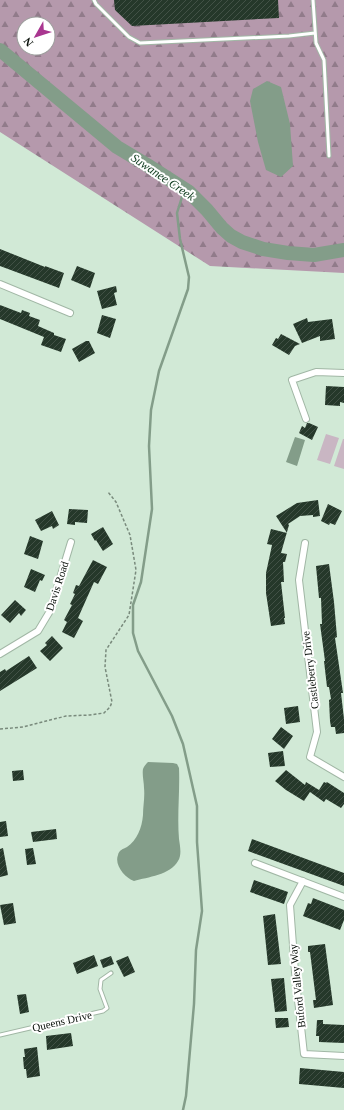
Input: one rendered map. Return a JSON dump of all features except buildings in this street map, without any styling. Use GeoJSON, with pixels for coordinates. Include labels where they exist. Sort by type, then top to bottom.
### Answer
{"type":"FeatureCollection","features":[{"type":"Feature","properties":{"kind":"street"},"geometry":{"type":"LineString","coordinates":[[0,284],[70,313]]}},
{"type":"Feature","properties":{"kind":"street"},"geometry":{"type":"LineString","coordinates":[[306,419],[292,380],[316,372],[344,373]]}},
{"type":"Feature","properties":{"kind":"street","name":"Davis Road"},"geometry":{"type":"LineString","coordinates":[[1,652],[38,631],[50,611],[71,542]]}},
{"type":"Feature","properties":{"kind":"street","name":"Castleberry Drive"},"geometry":{"type":"LineString","coordinates":[[305,543],[299,580],[317,732],[310,757],[344,776]]}},
{"type":"Feature","properties":{"kind":"street"},"geometry":{"type":"LineString","coordinates":[[255,863],[344,897]]}},
{"type":"Feature","properties":{"kind":"street","name":"Buford Valley Way"},"geometry":{"type":"LineString","coordinates":[[303,881],[290,906],[295,972],[304,1054],[344,1056]]}},
{"type":"Feature","properties":{"kind":"lane"},"geometry":{"type":"LineString","coordinates":[[94,0],[96,4],[129,37],[140,43],[289,36],[315,33]]}},
{"type":"Feature","properties":{"kind":"lane"},"geometry":{"type":"LineString","coordinates":[[312,0],[316,43],[324,60],[329,156]]}},
{"type":"Feature","properties":{"kind":"lane","name":"Queens Drive"},"geometry":{"type":"LineString","coordinates":[[0,1035],[103,1011],[106,1008],[100,989],[101,980],[111,973]]}},
{"type":"Feature","properties":{"kind":"path"},"geometry":{"type":"LineString","coordinates":[[0,729],[23,727],[66,716],[104,713],[110,707],[112,702],[105,667],[106,650],[129,616],[136,570],[130,535],[116,502],[108,492]]}},
{"type":"Feature","properties":{"kind":"green space"},"geometry":{"type":"Polygon","coordinates":[[[0,0],[344,0],[344,273],[210,266],[0,132],[0,0]]]}},
{"type":"Feature","properties":{"kind":"shaded area"},"geometry":{"type":"Polygon","coordinates":[[[267,81],[281,87],[290,124],[293,166],[281,177],[266,170],[258,142],[250,101],[253,89],[267,81]]]}},
{"type":"Feature","properties":{"kind":"shaded area"},"geometry":{"type":"Polygon","coordinates":[[[326,434],[339,438],[330,464],[317,460],[326,434]]]}},
{"type":"Feature","properties":{"kind":"shaded area"},"geometry":{"type":"Polygon","coordinates":[[[295,437],[305,440],[297,466],[286,462],[295,437]]]}},
{"type":"Feature","properties":{"kind":"shaded area"},"geometry":{"type":"Polygon","coordinates":[[[344,439],[344,469],[334,466],[344,439]]]}},
{"type":"Feature","properties":{"kind":"shaded area"},"geometry":{"type":"Polygon","coordinates":[[[148,762],[173,763],[177,764],[179,768],[178,822],[180,853],[178,861],[170,869],[158,875],[134,881],[121,871],[117,859],[119,852],[134,841],[140,829],[144,798],[143,769],[148,762]]]}},
{"type":"Feature","properties":{"kind":"waterway","name":"Suwanee Creek"},"geometry":{"type":"LineString","coordinates":[[0,50],[117,147],[189,192],[231,236],[242,242],[263,249],[288,253],[314,255],[344,250]]}},
{"type":"Feature","properties":{"kind":"waterway"},"geometry":{"type":"LineString","coordinates":[[183,1110],[186,1096],[194,1004],[196,950],[202,911],[197,842],[197,806],[183,744],[172,716],[138,651],[133,633],[133,605],[141,582],[152,509],[149,446],[151,410],[159,371],[188,289],[189,277],[180,239],[177,213],[182,197],[189,192]]}}]}
